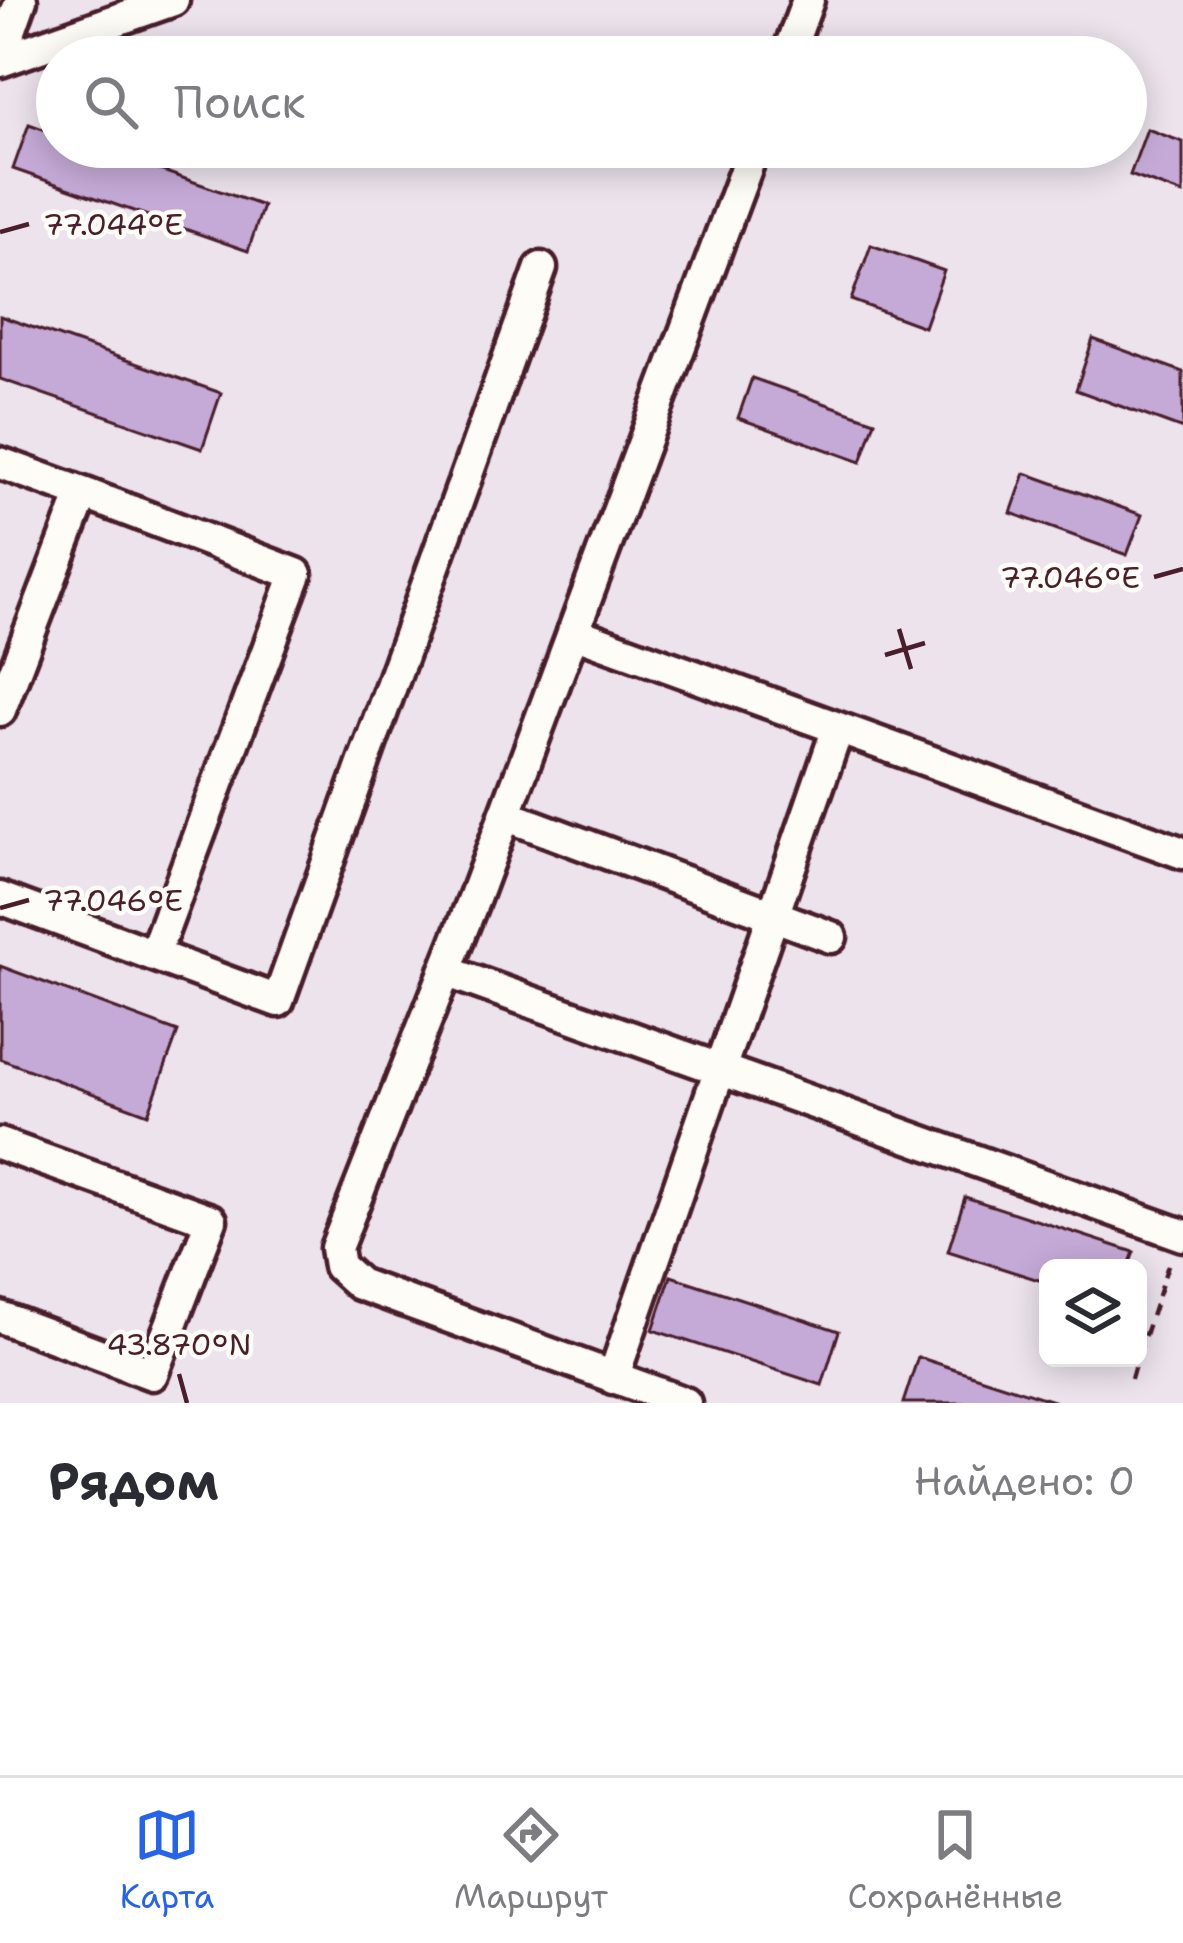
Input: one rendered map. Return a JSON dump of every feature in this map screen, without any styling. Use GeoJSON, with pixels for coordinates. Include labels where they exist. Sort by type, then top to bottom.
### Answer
{"type":"FeatureCollection","features":[{"type":"Feature","properties":{"kind":"lane"},"geometry":{"type":"LineString","coordinates":[[0,60],[21,0]]}},
{"type":"Feature","properties":{"kind":"lane"},"geometry":{"type":"LineString","coordinates":[[69,36],[173,0]]}},
{"type":"Feature","properties":{"kind":"lane"},"geometry":{"type":"LineString","coordinates":[[795,36],[808,0]]}},
{"type":"Feature","properties":{"kind":"lane"},"geometry":{"type":"LineString","coordinates":[[0,60],[36,48]]}},
{"type":"Feature","properties":{"kind":"lane"},"geometry":{"type":"LineString","coordinates":[[685,1403],[359,1284],[339,1266],[336,1247],[446,971],[746,168]]}},
{"type":"Feature","properties":{"kind":"lane"},"geometry":{"type":"LineString","coordinates":[[0,898],[278,1001],[541,268]]}},
{"type":"Feature","properties":{"kind":"lane"},"geometry":{"type":"LineString","coordinates":[[0,463],[296,574],[154,955]]}},
{"type":"Feature","properties":{"kind":"lane"},"geometry":{"type":"LineString","coordinates":[[0,710],[82,493]]}},
{"type":"Feature","properties":{"kind":"lane"},"geometry":{"type":"LineString","coordinates":[[573,632],[1183,853]]}},
{"type":"Feature","properties":{"kind":"lane"},"geometry":{"type":"LineString","coordinates":[[613,1378],[838,728]]}},
{"type":"Feature","properties":{"kind":"lane"},"geometry":{"type":"LineString","coordinates":[[505,815],[831,937]]}},
{"type":"Feature","properties":{"kind":"lane"},"geometry":{"type":"LineString","coordinates":[[446,971],[1181,1234]]}},
{"type":"Feature","properties":{"kind":"lane"},"geometry":{"type":"LineString","coordinates":[[0,1144],[211,1220],[152,1374],[0,1317]]}},
{"type":"Feature","properties":{"kind":"path"},"geometry":{"type":"LineString","coordinates":[[1147,1331],[1181,1234]]}},
{"type":"Feature","properties":{"kind":"path"},"geometry":{"type":"LineString","coordinates":[[1131,1378],[1135,1367]]}},
{"type":"Feature","properties":{"kind":"building"},"geometry":{"type":"Polygon","coordinates":[[[29,124],[36,126],[36,168],[154,168],[263,206],[248,251],[13,169],[29,124]]]}},
{"type":"Feature","properties":{"kind":"building"},"geometry":{"type":"Polygon","coordinates":[[[1147,129],[1183,142],[1183,194],[1130,175],[1133,168],[1147,168],[1147,129]]]}},
{"type":"Feature","properties":{"kind":"building"},"geometry":{"type":"Polygon","coordinates":[[[871,245],[944,271],[924,327],[851,300],[871,245]]]}},
{"type":"Feature","properties":{"kind":"building"},"geometry":{"type":"Polygon","coordinates":[[[0,316],[221,393],[202,449],[0,379],[0,316]]]}},
{"type":"Feature","properties":{"kind":"building"},"geometry":{"type":"Polygon","coordinates":[[[1093,339],[1183,372],[1183,429],[1076,390],[1093,339]]]}},
{"type":"Feature","properties":{"kind":"building"},"geometry":{"type":"Polygon","coordinates":[[[752,378],[875,421],[861,462],[738,418],[752,378]]]}},
{"type":"Feature","properties":{"kind":"building"},"geometry":{"type":"Polygon","coordinates":[[[1025,473],[1142,515],[1127,555],[1011,513],[1025,473]]]}},
{"type":"Feature","properties":{"kind":"building"},"geometry":{"type":"Polygon","coordinates":[[[0,966],[178,1032],[148,1114],[0,1059],[0,966]]]}},
{"type":"Feature","properties":{"kind":"building"},"geometry":{"type":"Polygon","coordinates":[[[965,1197],[1134,1252],[1131,1259],[1039,1259],[1039,1280],[948,1251],[965,1197]]]}},
{"type":"Feature","properties":{"kind":"building"},"geometry":{"type":"Polygon","coordinates":[[[671,1276],[839,1331],[822,1385],[653,1330],[671,1276]]]}},
{"type":"Feature","properties":{"kind":"building"},"geometry":{"type":"Polygon","coordinates":[[[918,1357],[1059,1403],[903,1403],[918,1357]]]}}]}
